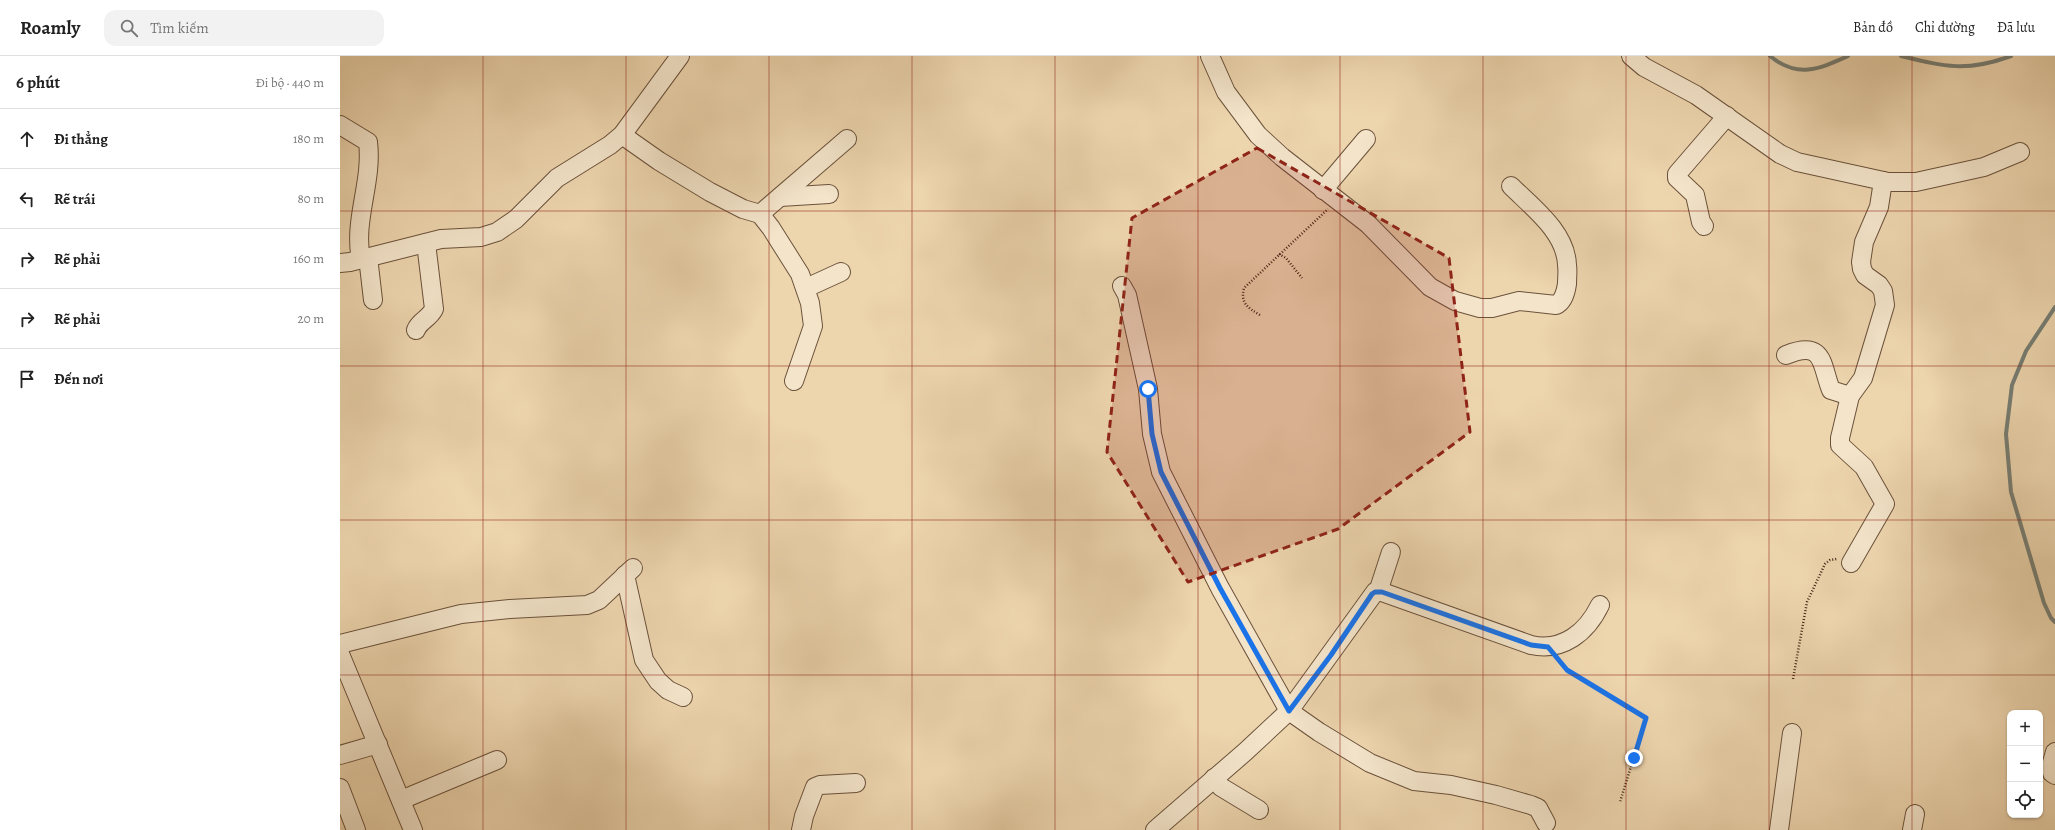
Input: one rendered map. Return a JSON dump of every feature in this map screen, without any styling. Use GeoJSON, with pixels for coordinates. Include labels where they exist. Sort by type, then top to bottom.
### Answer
{"type":"FeatureCollection","features":[{"type":"Feature","properties":{"kind":"street"},"geometry":{"type":"LineString","coordinates":[[340,263],[441,239],[481,237],[497,232],[516,219],[557,178],[610,145],[622,135],[680,56]]}},
{"type":"Feature","properties":{"kind":"street"},"geometry":{"type":"LineString","coordinates":[[1210,56],[1226,92],[1258,135],[1282,157],[1382,237],[1430,287],[1467,306],[1492,308],[1519,301],[1556,305],[1561,302],[1566,288],[1568,264],[1564,250],[1557,235],[1539,214],[1511,186]]}},
{"type":"Feature","properties":{"kind":"street"},"geometry":{"type":"LineString","coordinates":[[1631,56],[1644,67],[1696,95],[1780,154],[1797,162],[1883,181],[1916,182],[1951,176],[1999,162],[2020,152]]}},
{"type":"Feature","properties":{"kind":"street"},"geometry":{"type":"LineString","coordinates":[[1704,226],[1701,222],[1695,195],[1677,178],[1677,174],[1727,116]]}},
{"type":"Feature","properties":{"kind":"street"},"geometry":{"type":"LineString","coordinates":[[340,125],[368,142],[366,187],[358,232],[358,244],[365,258],[373,300]]}},
{"type":"Feature","properties":{"kind":"street"},"geometry":{"type":"LineString","coordinates":[[622,135],[659,161],[710,192],[743,209],[760,214],[800,274],[806,288],[813,326],[794,381]]}},
{"type":"Feature","properties":{"kind":"street"},"geometry":{"type":"LineString","coordinates":[[760,214],[847,139]]}},
{"type":"Feature","properties":{"kind":"street"},"geometry":{"type":"LineString","coordinates":[[1330,195],[1366,139]]}},
{"type":"Feature","properties":{"kind":"street"},"geometry":{"type":"LineString","coordinates":[[1851,563],[1885,504],[1864,467],[1840,445],[1842,427],[1850,396],[1863,378],[1886,305],[1884,291],[1879,284],[1865,275],[1861,262],[1864,242],[1879,206],[1883,181]]}},
{"type":"Feature","properties":{"kind":"street"},"geometry":{"type":"LineString","coordinates":[[780,197],[830,194]]}},
{"type":"Feature","properties":{"kind":"street"},"geometry":{"type":"LineString","coordinates":[[416,330],[418,324],[430,316],[434,309],[426,243]]}},
{"type":"Feature","properties":{"kind":"street"},"geometry":{"type":"LineString","coordinates":[[806,288],[841,272]]}},
{"type":"Feature","properties":{"kind":"street"},"geometry":{"type":"LineString","coordinates":[[1122,286],[1127,295],[1148,389],[1152,434],[1161,472],[1220,588],[1289,711],[1370,764],[1414,781],[1451,785],[1496,795],[1531,805],[1538,808],[1546,823]]}},
{"type":"Feature","properties":{"kind":"street"},"geometry":{"type":"LineString","coordinates":[[1786,355],[1797,351],[1811,351],[1817,354],[1825,368],[1831,390],[1850,396]]}},
{"type":"Feature","properties":{"kind":"street"},"geometry":{"type":"LineString","coordinates":[[1378,592],[1391,552]]}},
{"type":"Feature","properties":{"kind":"street"},"geometry":{"type":"LineString","coordinates":[[340,644],[461,614],[510,609],[587,605],[599,600],[629,572],[644,660],[663,686],[683,697]]}},
{"type":"Feature","properties":{"kind":"street"},"geometry":{"type":"LineString","coordinates":[[1155,830],[1245,752],[1289,711],[1331,655],[1372,594],[1378,592],[1531,645],[1548,647],[1566,642],[1583,632],[1594,618],[1600,605]]}},
{"type":"Feature","properties":{"kind":"street"},"geometry":{"type":"LineString","coordinates":[[340,654],[413,830]]}},
{"type":"Feature","properties":{"kind":"street"},"geometry":{"type":"LineString","coordinates":[[1779,830],[1792,733]]}},
{"type":"Feature","properties":{"kind":"street"},"geometry":{"type":"LineString","coordinates":[[340,755],[378,744]]}},
{"type":"Feature","properties":{"kind":"street"},"geometry":{"type":"LineString","coordinates":[[2055,752],[2051,766],[2052,773],[2055,775]]}},
{"type":"Feature","properties":{"kind":"street"},"geometry":{"type":"LineString","coordinates":[[401,800],[497,760]]}},
{"type":"Feature","properties":{"kind":"street"},"geometry":{"type":"LineString","coordinates":[[1214,778],[1222,787],[1259,810]]}},
{"type":"Feature","properties":{"kind":"street"},"geometry":{"type":"LineString","coordinates":[[801,830],[814,787],[820,784],[856,783]]}},
{"type":"Feature","properties":{"kind":"street"},"geometry":{"type":"LineString","coordinates":[[340,788],[356,830]]}},
{"type":"Feature","properties":{"kind":"path"},"geometry":{"type":"LineString","coordinates":[[1260,315],[1247,307],[1242,300],[1244,288],[1279,254],[1330,195]]}},
{"type":"Feature","properties":{"kind":"path"},"geometry":{"type":"LineString","coordinates":[[1279,254],[1286,258],[1302,278]]}},
{"type":"Feature","properties":{"kind":"path"},"geometry":{"type":"LineString","coordinates":[[1793,679],[1804,614],[1815,585],[1830,560],[1836,559],[1851,563]]}},
{"type":"Feature","properties":{"kind":"path"},"geometry":{"type":"LineString","coordinates":[[1548,647],[1567,670],[1646,718],[1620,802]]}},
{"type":"Feature","properties":{"kind":"highlighted area"},"geometry":{"type":"Polygon","coordinates":[[[1257,148],[1449,258],[1470,432],[1338,529],[1188,582],[1107,452],[1132,218],[1257,148]]]}},
{"type":"Feature","properties":{"kind":"waterway"},"geometry":{"type":"LineString","coordinates":[[1770,56],[1790,68],[1799,70],[1818,68],[1848,56]]}},
{"type":"Feature","properties":{"kind":"waterway"},"geometry":{"type":"LineString","coordinates":[[1901,56],[1931,63],[1956,66],[1982,64],[2011,56]]}},
{"type":"Feature","properties":{"kind":"waterway"},"geometry":{"type":"LineString","coordinates":[[2055,307],[2026,351],[2012,385],[2006,434],[2011,492],[2044,603],[2051,618],[2055,622]]}},
{"type":"Feature","properties":{"kind":"route"},"geometry":{"type":"LineString","coordinates":[[1148,389],[1152,434],[1161,472],[1168,488],[1220,588],[1289,711],[1331,655],[1372,594],[1375,592],[1382,592],[1531,645],[1548,647],[1567,670],[1646,718],[1634,758]]}}]}
